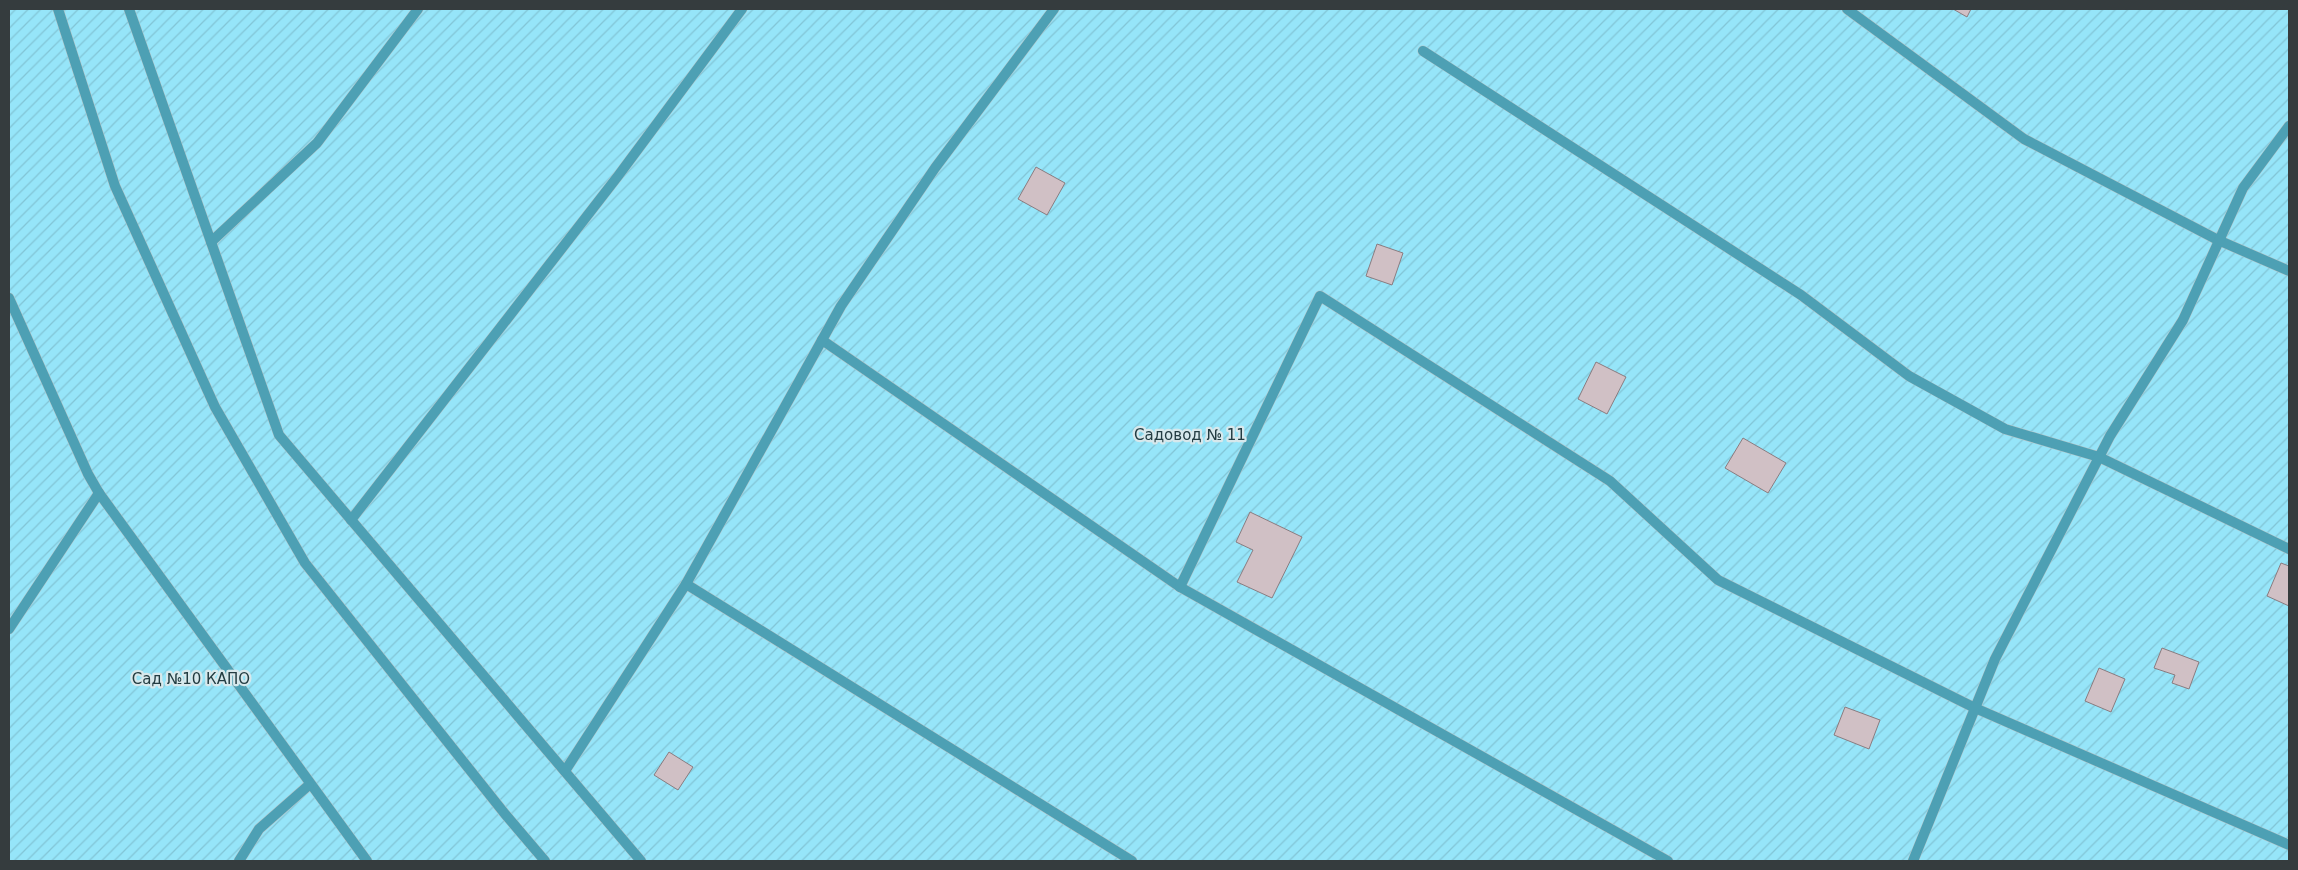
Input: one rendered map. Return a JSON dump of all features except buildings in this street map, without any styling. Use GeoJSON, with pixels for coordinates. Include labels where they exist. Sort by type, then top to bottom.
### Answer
{"type":"FeatureCollection","features":[{"type":"Feature","properties":{"kind":"lane"},"geometry":{"type":"LineString","coordinates":[[58,9],[115,186],[215,407],[305,563],[505,814],[545,861]]}},
{"type":"Feature","properties":{"kind":"lane"},"geometry":{"type":"LineString","coordinates":[[129,9],[279,435],[641,861]]}},
{"type":"Feature","properties":{"kind":"lane"},"geometry":{"type":"LineString","coordinates":[[211,242],[317,143],[418,9]]}},
{"type":"Feature","properties":{"kind":"lane"},"geometry":{"type":"LineString","coordinates":[[351,520],[612,184],[742,9]]}},
{"type":"Feature","properties":{"kind":"lane"},"geometry":{"type":"LineString","coordinates":[[564,771],[686,584],[841,306],[935,168],[1054,9]]}},
{"type":"Feature","properties":{"kind":"lane"},"geometry":{"type":"LineString","coordinates":[[1847,9],[2024,139],[2218,240],[2289,271]]}},
{"type":"Feature","properties":{"kind":"lane"},"geometry":{"type":"LineString","coordinates":[[1423,51],[1801,295],[1909,376],[2005,429],[2099,457],[2289,549]]}},
{"type":"Feature","properties":{"kind":"lane"},"geometry":{"type":"LineString","coordinates":[[1913,861],[1995,659],[2099,457],[2182,320],[2243,188],[2289,126]]}},
{"type":"Feature","properties":{"kind":"lane"},"geometry":{"type":"LineString","coordinates":[[1180,587],[1320,296],[1610,481],[1718,580],[1975,708],[2289,845]]}},
{"type":"Feature","properties":{"kind":"lane"},"geometry":{"type":"LineString","coordinates":[[9,298],[88,474],[99,493],[309,785],[367,861]]}},
{"type":"Feature","properties":{"kind":"lane"},"geometry":{"type":"LineString","coordinates":[[822,340],[1180,587],[1668,861]]}},
{"type":"Feature","properties":{"kind":"lane"},"geometry":{"type":"LineString","coordinates":[[9,629],[99,493]]}},
{"type":"Feature","properties":{"kind":"lane"},"geometry":{"type":"LineString","coordinates":[[686,584],[1132,861]]}},
{"type":"Feature","properties":{"kind":"lane"},"geometry":{"type":"LineString","coordinates":[[239,861],[259,830],[309,785]]}},
{"type":"Feature","properties":{"kind":"green space","name":"Садовод № 11"},"geometry":{"type":"Polygon","coordinates":[[[9,9],[2289,9],[2289,861],[9,861],[9,9]]]}},
{"type":"Feature","properties":{"kind":"park label","name":"Сад №10 КАПО"},"geometry":{"type":"Point","coordinates":[191,679]}}]}
